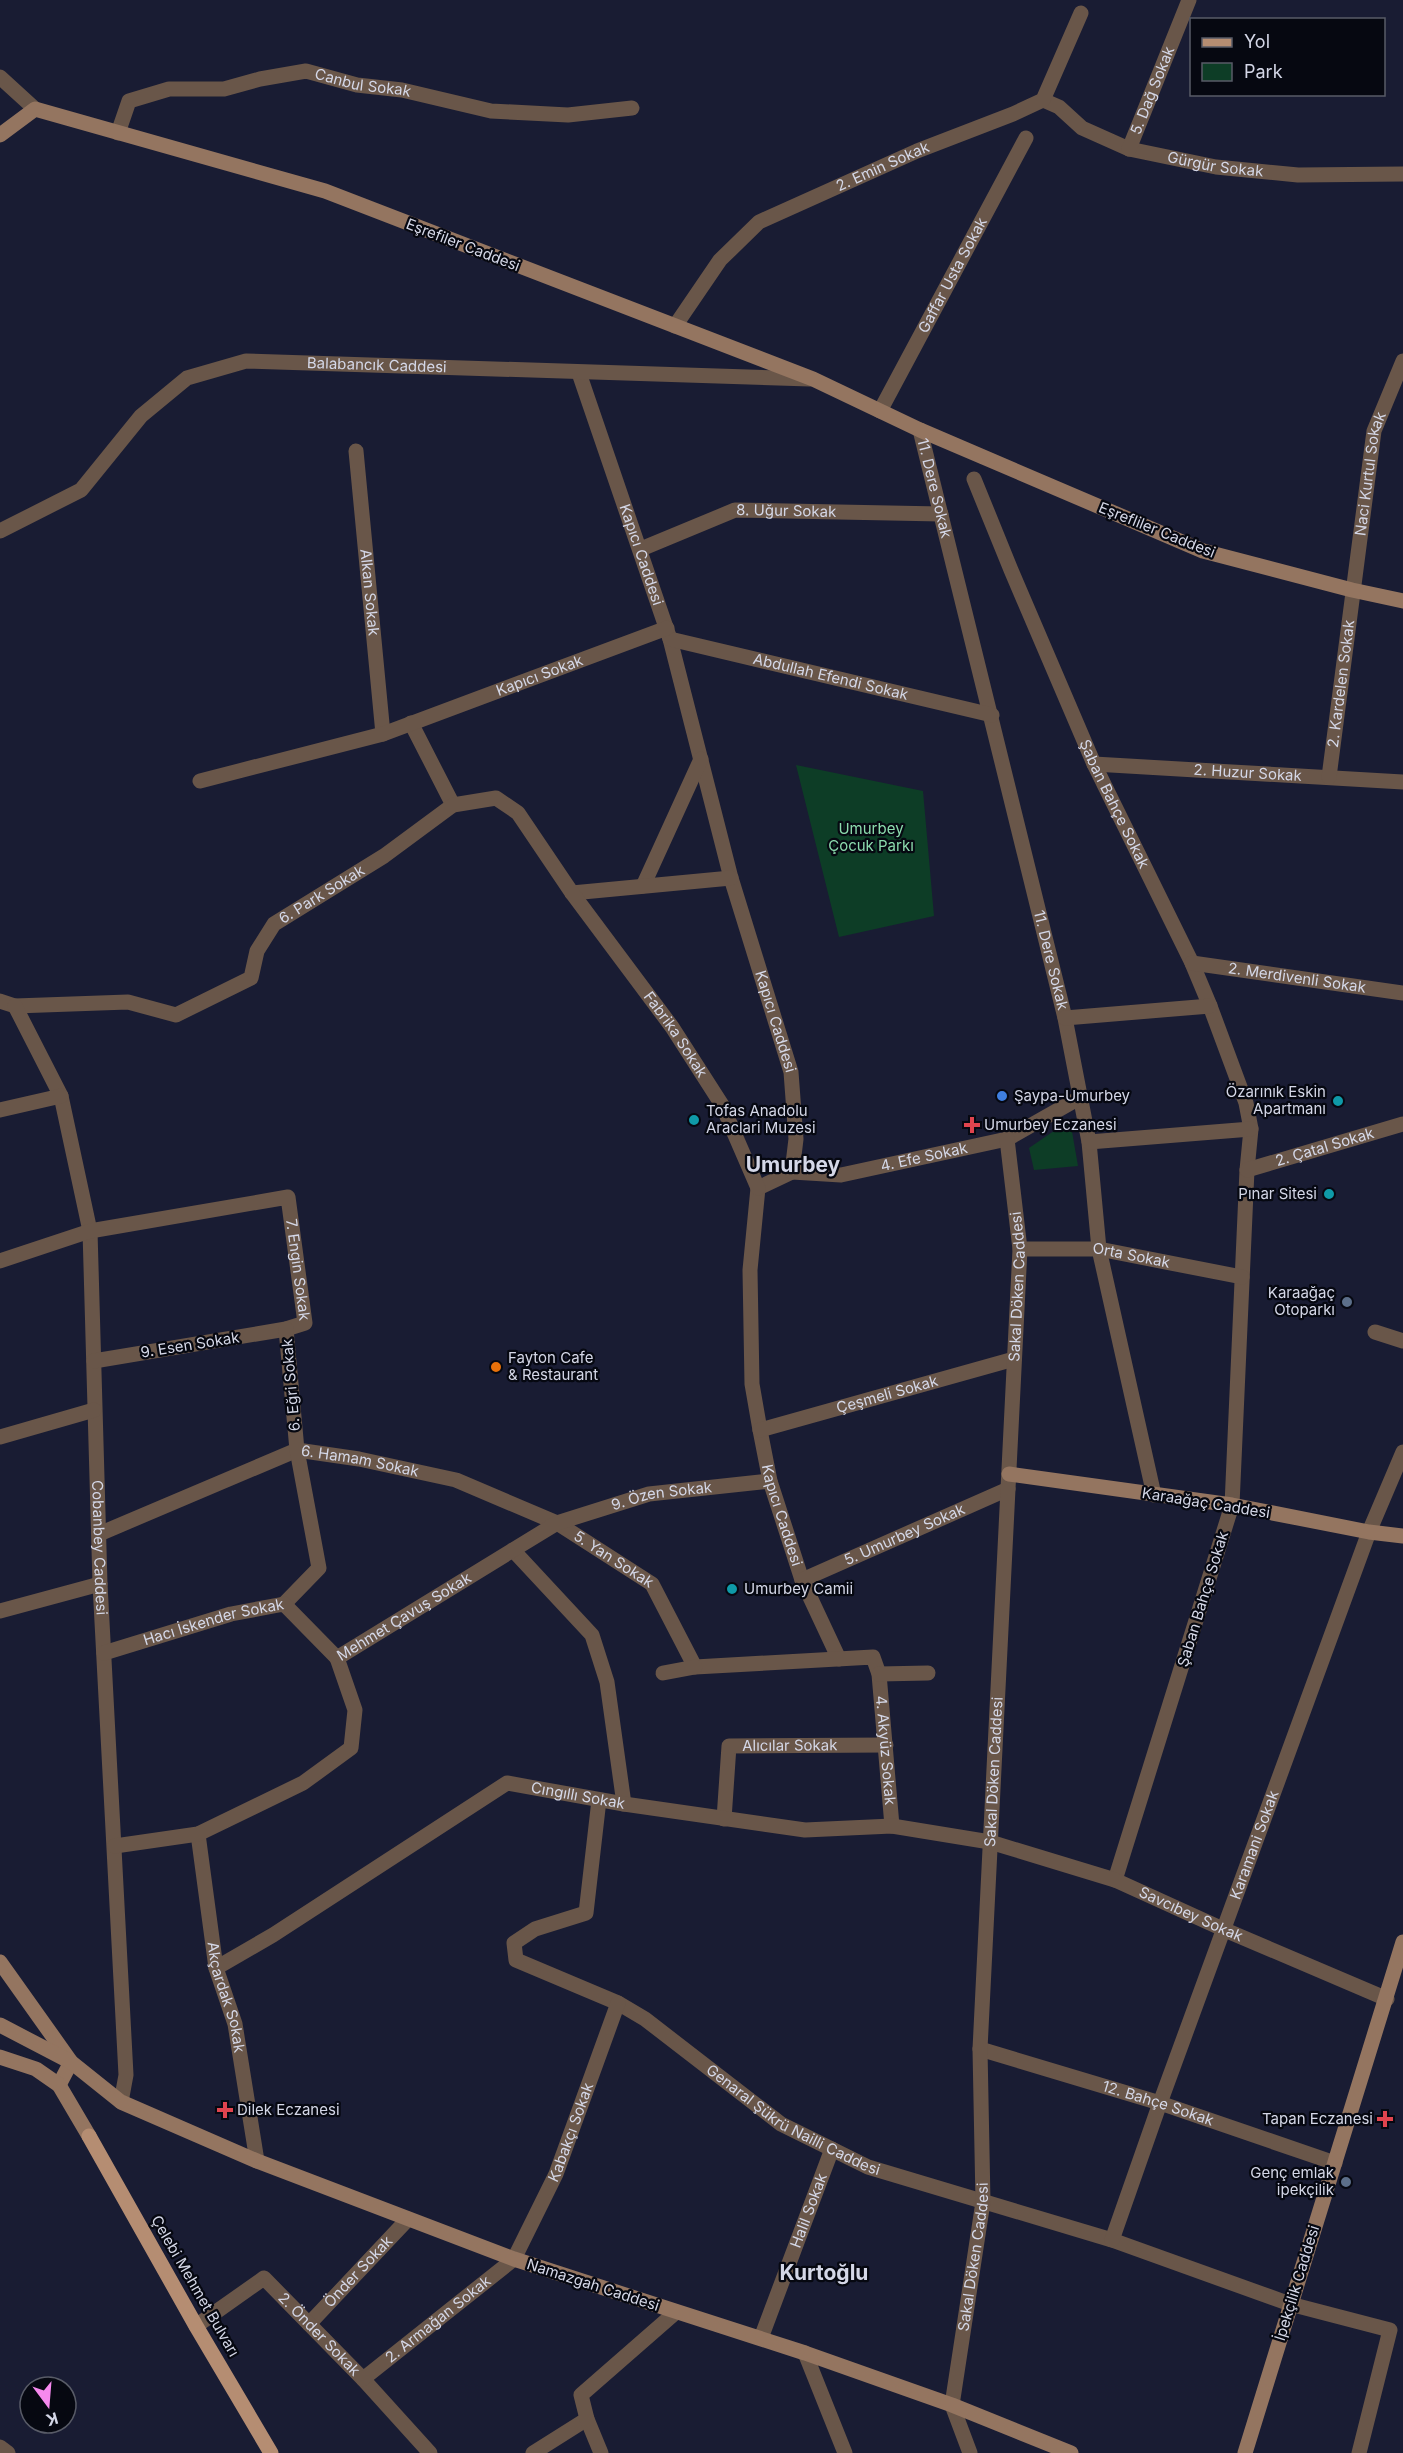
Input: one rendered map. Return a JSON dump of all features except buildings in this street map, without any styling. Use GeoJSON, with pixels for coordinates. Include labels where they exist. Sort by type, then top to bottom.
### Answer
{"type":"FeatureCollection","features":[{"type":"Feature","properties":{"kind":"main road","name":"Eşrefiler Caddesi"},"geometry":{"type":"LineString","coordinates":[[35,109],[325,191],[813,379],[920,430]]}},
{"type":"Feature","properties":{"kind":"main road"},"geometry":{"type":"LineString","coordinates":[[0,135],[35,109]]}},
{"type":"Feature","properties":{"kind":"main road","name":"Eşrefliler Caddesi"},"geometry":{"type":"LineString","coordinates":[[920,430],[1203,551],[1403,601]]}},
{"type":"Feature","properties":{"kind":"main road","name":"Karaağaç Caddesi"},"geometry":{"type":"LineString","coordinates":[[1009,1482],[1154,1495],[1232,1505],[1369,1532],[1403,1536]]}},
{"type":"Feature","properties":{"kind":"main road","name":"İpekçilik Caddesi"},"geometry":{"type":"LineString","coordinates":[[1245,2453],[1387,1999],[1399,1971],[1403,1942]]}},
{"type":"Feature","properties":{"kind":"main road"},"geometry":{"type":"LineString","coordinates":[[0,1962],[71,2062]]}},
{"type":"Feature","properties":{"kind":"main road"},"geometry":{"type":"LineString","coordinates":[[0,2025],[71,2062]]}},
{"type":"Feature","properties":{"kind":"main road"},"geometry":{"type":"LineString","coordinates":[[0,2057],[36,2068],[59,2085],[71,2062]]}},
{"type":"Feature","properties":{"kind":"main road","name":"Namazgah Caddesi"},"geometry":{"type":"LineString","coordinates":[[71,2062],[121,2102],[257,2162],[514,2259],[761,2338],[952,2405],[1071,2453]]}},
{"type":"Feature","properties":{"kind":"main road","name":"Çelebi Mehmet Bulvarı"},"geometry":{"type":"LineString","coordinates":[[59,2085],[271,2453]]}},
{"type":"Feature","properties":{"kind":"street","name":"5. Dağ Sokak"},"geometry":{"type":"LineString","coordinates":[[1129,149],[1189,0]]}},
{"type":"Feature","properties":{"kind":"street"},"geometry":{"type":"LineString","coordinates":[[1042,100],[1081,13]]}},
{"type":"Feature","properties":{"kind":"street","name":"Canbul Sokak"},"geometry":{"type":"LineString","coordinates":[[118,133],[129,101],[169,89],[224,89],[260,79],[306,71],[357,85],[402,90],[491,111],[568,115],[632,108]]}},
{"type":"Feature","properties":{"kind":"street"},"geometry":{"type":"LineString","coordinates":[[0,77],[35,109]]}},
{"type":"Feature","properties":{"kind":"street","name":"Gürgür Sokak"},"geometry":{"type":"LineString","coordinates":[[1042,100],[1059,107],[1082,128],[1129,149],[1216,167],[1286,174],[1403,174]]}},
{"type":"Feature","properties":{"kind":"street","name":"2. Emin Sokak"},"geometry":{"type":"LineString","coordinates":[[675,326],[720,260],[759,222],[917,151],[1013,114],[1042,100]]}},
{"type":"Feature","properties":{"kind":"street","name":"Gaffar Usta Sokak"},"geometry":{"type":"LineString","coordinates":[[880,411],[1026,138]]}},
{"type":"Feature","properties":{"kind":"street","name":"Naci Kurtul Sokak"},"geometry":{"type":"LineString","coordinates":[[1352,590],[1374,431],[1403,361]]}},
{"type":"Feature","properties":{"kind":"street","name":"Balabancık Caddesi"},"geometry":{"type":"LineString","coordinates":[[0,531],[81,490],[141,416],[187,378],[246,362],[813,379]]}},
{"type":"Feature","properties":{"kind":"street","name":"Kapıcı Caddesi"},"geometry":{"type":"LineString","coordinates":[[579,373],[669,633],[731,878],[792,1072],[796,1139],[792,1172]]}},
{"type":"Feature","properties":{"kind":"street","name":"11. Dere Sokak"},"geometry":{"type":"LineString","coordinates":[[920,430],[1065,1018],[1089,1142],[1099,1249],[1154,1495]]}},
{"type":"Feature","properties":{"kind":"street","name":"Alkan Sokak"},"geometry":{"type":"LineString","coordinates":[[356,451],[383,734]]}},
{"type":"Feature","properties":{"kind":"street","name":"Şaban Bahçe Sokak"},"geometry":{"type":"LineString","coordinates":[[974,479],[1094,764],[1192,963],[1246,1103],[1251,1129],[1247,1170],[1232,1505],[1116,1880]]}},
{"type":"Feature","properties":{"kind":"street","name":"8. Uğur Sokak"},"geometry":{"type":"LineString","coordinates":[[641,549],[735,510],[941,514]]}},
{"type":"Feature","properties":{"kind":"street","name":"2. Kardelen Sokak"},"geometry":{"type":"LineString","coordinates":[[1329,777],[1352,590]]}},
{"type":"Feature","properties":{"kind":"street","name":"Kapıcı Sokak"},"geometry":{"type":"LineString","coordinates":[[200,781],[383,734],[669,633]]}},
{"type":"Feature","properties":{"kind":"street","name":"Abdullah Efendi Sokak"},"geometry":{"type":"LineString","coordinates":[[669,633],[992,715]]}},
{"type":"Feature","properties":{"kind":"street"},"geometry":{"type":"LineString","coordinates":[[411,723],[453,805]]}},
{"type":"Feature","properties":{"kind":"street"},"geometry":{"type":"LineString","coordinates":[[643,886],[701,759]]}},
{"type":"Feature","properties":{"kind":"street","name":"2. Huzur Sokak"},"geometry":{"type":"LineString","coordinates":[[1094,764],[1403,782]]}},
{"type":"Feature","properties":{"kind":"street","name":"6. Park Sokak"},"geometry":{"type":"LineString","coordinates":[[15,1006],[128,1002],[176,1015],[251,978],[257,951],[274,924],[384,856],[453,805],[496,798],[518,813],[572,892]]}},
{"type":"Feature","properties":{"kind":"street"},"geometry":{"type":"LineString","coordinates":[[572,892],[731,878]]}},
{"type":"Feature","properties":{"kind":"street","name":"Fabrika Sokak"},"geometry":{"type":"LineString","coordinates":[[572,892],[672,1027],[722,1105],[758,1188]]}},
{"type":"Feature","properties":{"kind":"street","name":"2. Merdivenli Sokak"},"geometry":{"type":"LineString","coordinates":[[1192,963],[1403,993]]}},
{"type":"Feature","properties":{"kind":"street"},"geometry":{"type":"LineString","coordinates":[[0,1001],[15,1006]]}},
{"type":"Feature","properties":{"kind":"street","name":"Cobanbey Caddesi"},"geometry":{"type":"LineString","coordinates":[[15,1006],[61,1096],[90,1231],[100,1584],[126,2075],[121,2102]]}},
{"type":"Feature","properties":{"kind":"street"},"geometry":{"type":"LineString","coordinates":[[1065,1018],[1210,1006]]}},
{"type":"Feature","properties":{"kind":"street"},"geometry":{"type":"LineString","coordinates":[[0,1110],[61,1096]]}},
{"type":"Feature","properties":{"kind":"street","name":"4. Efe Sokak"},"geometry":{"type":"LineString","coordinates":[[792,1172],[841,1175],[1007,1139],[1082,1097]]}},
{"type":"Feature","properties":{"kind":"street","name":"2. Çatal Sokak"},"geometry":{"type":"LineString","coordinates":[[1247,1170],[1403,1124]]}},
{"type":"Feature","properties":{"kind":"street"},"geometry":{"type":"LineString","coordinates":[[1089,1142],[1251,1129]]}},
{"type":"Feature","properties":{"kind":"street","name":"Sakal Döken Caddesi"},"geometry":{"type":"LineString","coordinates":[[952,2405],[983,2202],[980,2049],[1020,1249],[1007,1139]]}},
{"type":"Feature","properties":{"kind":"street"},"geometry":{"type":"LineString","coordinates":[[758,1188],[792,1172]]}},
{"type":"Feature","properties":{"kind":"street","name":"Kapıcı Caddesi"},"geometry":{"type":"LineString","coordinates":[[758,1188],[750,1270],[752,1383],[760,1430],[770,1481],[802,1580],[839,1659]]}},
{"type":"Feature","properties":{"kind":"street","name":"7. Engin Sokak"},"geometry":{"type":"LineString","coordinates":[[90,1231],[288,1197],[305,1323],[286,1329]]}},
{"type":"Feature","properties":{"kind":"street"},"geometry":{"type":"LineString","coordinates":[[0,1261],[90,1231]]}},
{"type":"Feature","properties":{"kind":"street","name":"Orta Sokak"},"geometry":{"type":"LineString","coordinates":[[1020,1249],[1099,1249],[1242,1277]]}},
{"type":"Feature","properties":{"kind":"street","name":"9. Esen Sokak"},"geometry":{"type":"LineString","coordinates":[[94,1361],[286,1329]]}},
{"type":"Feature","properties":{"kind":"street","name":"6. Eğri Sokak"},"geometry":{"type":"LineString","coordinates":[[284,1604],[319,1568],[297,1450],[286,1329]]}},
{"type":"Feature","properties":{"kind":"street"},"geometry":{"type":"LineString","coordinates":[[1376,1332],[1403,1341]]}},
{"type":"Feature","properties":{"kind":"street","name":"Çeşmeli Sokak"},"geometry":{"type":"LineString","coordinates":[[760,1430],[1014,1359]]}},
{"type":"Feature","properties":{"kind":"street"},"geometry":{"type":"LineString","coordinates":[[0,1437],[94,1410]]}},
{"type":"Feature","properties":{"kind":"street","name":"6. Hamam Sokak"},"geometry":{"type":"LineString","coordinates":[[99,1534],[297,1450],[359,1459],[456,1480],[557,1523]]}},
{"type":"Feature","properties":{"kind":"street","name":"Karamani Sokak"},"geometry":{"type":"LineString","coordinates":[[1112,2240],[1369,1532],[1403,1452]]}},
{"type":"Feature","properties":{"kind":"street","name":"9. Özen Sokak"},"geometry":{"type":"LineString","coordinates":[[557,1523],[650,1494],[770,1481]]}},
{"type":"Feature","properties":{"kind":"street","name":"5. Umurbey Sokak"},"geometry":{"type":"LineString","coordinates":[[802,1580],[1009,1482]]}},
{"type":"Feature","properties":{"kind":"street","name":"Mehmet Çavuş Sokak"},"geometry":{"type":"LineString","coordinates":[[115,1846],[198,1834],[303,1783],[351,1748],[355,1710],[337,1658],[557,1523]]}},
{"type":"Feature","properties":{"kind":"street","name":"5. Yan Sokak"},"geometry":{"type":"LineString","coordinates":[[557,1523],[652,1584],[695,1667]]}},
{"type":"Feature","properties":{"kind":"street"},"geometry":{"type":"LineString","coordinates":[[513,1550],[592,1635],[608,1682],[624,1804]]}},
{"type":"Feature","properties":{"kind":"street"},"geometry":{"type":"LineString","coordinates":[[0,1611],[100,1584]]}},
{"type":"Feature","properties":{"kind":"street","name":"Hacı İskender Sokak"},"geometry":{"type":"LineString","coordinates":[[104,1653],[231,1614],[284,1604],[337,1658]]}},
{"type":"Feature","properties":{"kind":"street"},"geometry":{"type":"LineString","coordinates":[[663,1673],[695,1667],[873,1657],[879,1674],[928,1673]]}},
{"type":"Feature","properties":{"kind":"street","name":"4. Akyüz Sokak"},"geometry":{"type":"LineString","coordinates":[[879,1674],[892,1826]]}},
{"type":"Feature","properties":{"kind":"street","name":"Alıcılar Sokak"},"geometry":{"type":"LineString","coordinates":[[724,1819],[729,1746],[886,1745]]}},
{"type":"Feature","properties":{"kind":"street","name":"Cıngıllı Sokak"},"geometry":{"type":"LineString","coordinates":[[216,1968],[273,1935],[507,1784],[624,1804],[805,1830],[892,1826],[990,1842]]}},
{"type":"Feature","properties":{"kind":"street","name":"Genaral Şükrü Nailli Caddesi"},"geometry":{"type":"LineString","coordinates":[[599,1800],[586,1913],[535,1929],[514,1942],[516,1960],[618,2003],[645,2019],[782,2124],[867,2168],[1112,2240],[1290,2304],[1390,2330],[1359,2453]]}},
{"type":"Feature","properties":{"kind":"street","name":"Akçardak Sokak"},"geometry":{"type":"LineString","coordinates":[[198,1834],[216,1968],[234,2024],[257,2162]]}},
{"type":"Feature","properties":{"kind":"street","name":"Savcıbey Sokak"},"geometry":{"type":"LineString","coordinates":[[990,1842],[1116,1880],[1225,1930],[1387,1999]]}},
{"type":"Feature","properties":{"kind":"street","name":"Kabakçı Sokak"},"geometry":{"type":"LineString","coordinates":[[514,2259],[556,2174],[618,2003]]}},
{"type":"Feature","properties":{"kind":"street","name":"12. Bahçe Sokak"},"geometry":{"type":"LineString","coordinates":[[980,2049],[1160,2103],[1335,2163]]}},
{"type":"Feature","properties":{"kind":"street","name":"Halil Sokak"},"geometry":{"type":"LineString","coordinates":[[761,2338],[832,2150]]}},
{"type":"Feature","properties":{"kind":"street","name":"Önder Sokak"},"geometry":{"type":"LineString","coordinates":[[309,2324],[408,2219]]}},
{"type":"Feature","properties":{"kind":"street","name":"2. Armağan Sokak"},"geometry":{"type":"LineString","coordinates":[[363,2379],[514,2259]]}},
{"type":"Feature","properties":{"kind":"street","name":"2. Önder Sokak"},"geometry":{"type":"LineString","coordinates":[[196,2326],[264,2278],[363,2379],[430,2453]]}},
{"type":"Feature","properties":{"kind":"street"},"geometry":{"type":"LineString","coordinates":[[601,2453],[587,2419],[581,2395],[676,2312]]}},
{"type":"Feature","properties":{"kind":"street"},"geometry":{"type":"LineString","coordinates":[[805,2353],[845,2453]]}},
{"type":"Feature","properties":{"kind":"street"},"geometry":{"type":"LineString","coordinates":[[952,2405],[970,2453]]}},
{"type":"Feature","properties":{"kind":"street"},"geometry":{"type":"LineString","coordinates":[[533,2453],[587,2419]]}},
{"type":"Feature","properties":{"kind":"street"},"geometry":{"type":"LineString","coordinates":[[0,2447],[8,2453]]}},
{"type":"Feature","properties":{"kind":"green space","name":"Umurbey Çocuk Parkı"},"geometry":{"type":"Polygon","coordinates":[[[796,765],[923,791],[934,916],[839,937],[796,765]]]}},
{"type":"Feature","properties":{"kind":"green space"},"geometry":{"type":"Polygon","coordinates":[[[1070,1120],[1078,1166],[1034,1170],[1029,1148],[1070,1120]]]}},
{"type":"Feature","properties":{"kind":"place","name":"Şaypa-Umurbey"},"geometry":{"type":"Point","coordinates":[1002,1096]}},
{"type":"Feature","properties":{"kind":"place","name":"Özarınık Eskin Apartmanı"},"geometry":{"type":"Point","coordinates":[1338,1101]}},
{"type":"Feature","properties":{"kind":"place","name":"Tofas Anadolu Araclari Muzesi"},"geometry":{"type":"Point","coordinates":[694,1120]}},
{"type":"Feature","properties":{"kind":"place","name":"Umurbey Eczanesi"},"geometry":{"type":"Point","coordinates":[972,1125]}},
{"type":"Feature","properties":{"kind":"place","name":"Pınar Sitesi"},"geometry":{"type":"Point","coordinates":[1329,1194]}},
{"type":"Feature","properties":{"kind":"place","name":"Karaağaç Otoparkı"},"geometry":{"type":"Point","coordinates":[1347,1302]}},
{"type":"Feature","properties":{"kind":"place","name":"Fayton Cafe & Restaurant"},"geometry":{"type":"Point","coordinates":[496,1367]}},
{"type":"Feature","properties":{"kind":"place","name":"Umurbey Camii"},"geometry":{"type":"Point","coordinates":[732,1589]}},
{"type":"Feature","properties":{"kind":"place","name":"Dilek Eczanesi"},"geometry":{"type":"Point","coordinates":[225,2110]}},
{"type":"Feature","properties":{"kind":"place","name":"Tapan Eczanesi"},"geometry":{"type":"Point","coordinates":[1385,2119]}},
{"type":"Feature","properties":{"kind":"place","name":"Genç emlak ipekçilik"},"geometry":{"type":"Point","coordinates":[1346,2182]}},
{"type":"Feature","properties":{"kind":"district","name":"Umurbey"},"geometry":{"type":"Point","coordinates":[793,1165]}},
{"type":"Feature","properties":{"kind":"district","name":"Kurtoğlu"},"geometry":{"type":"Point","coordinates":[824,2273]}}]}
